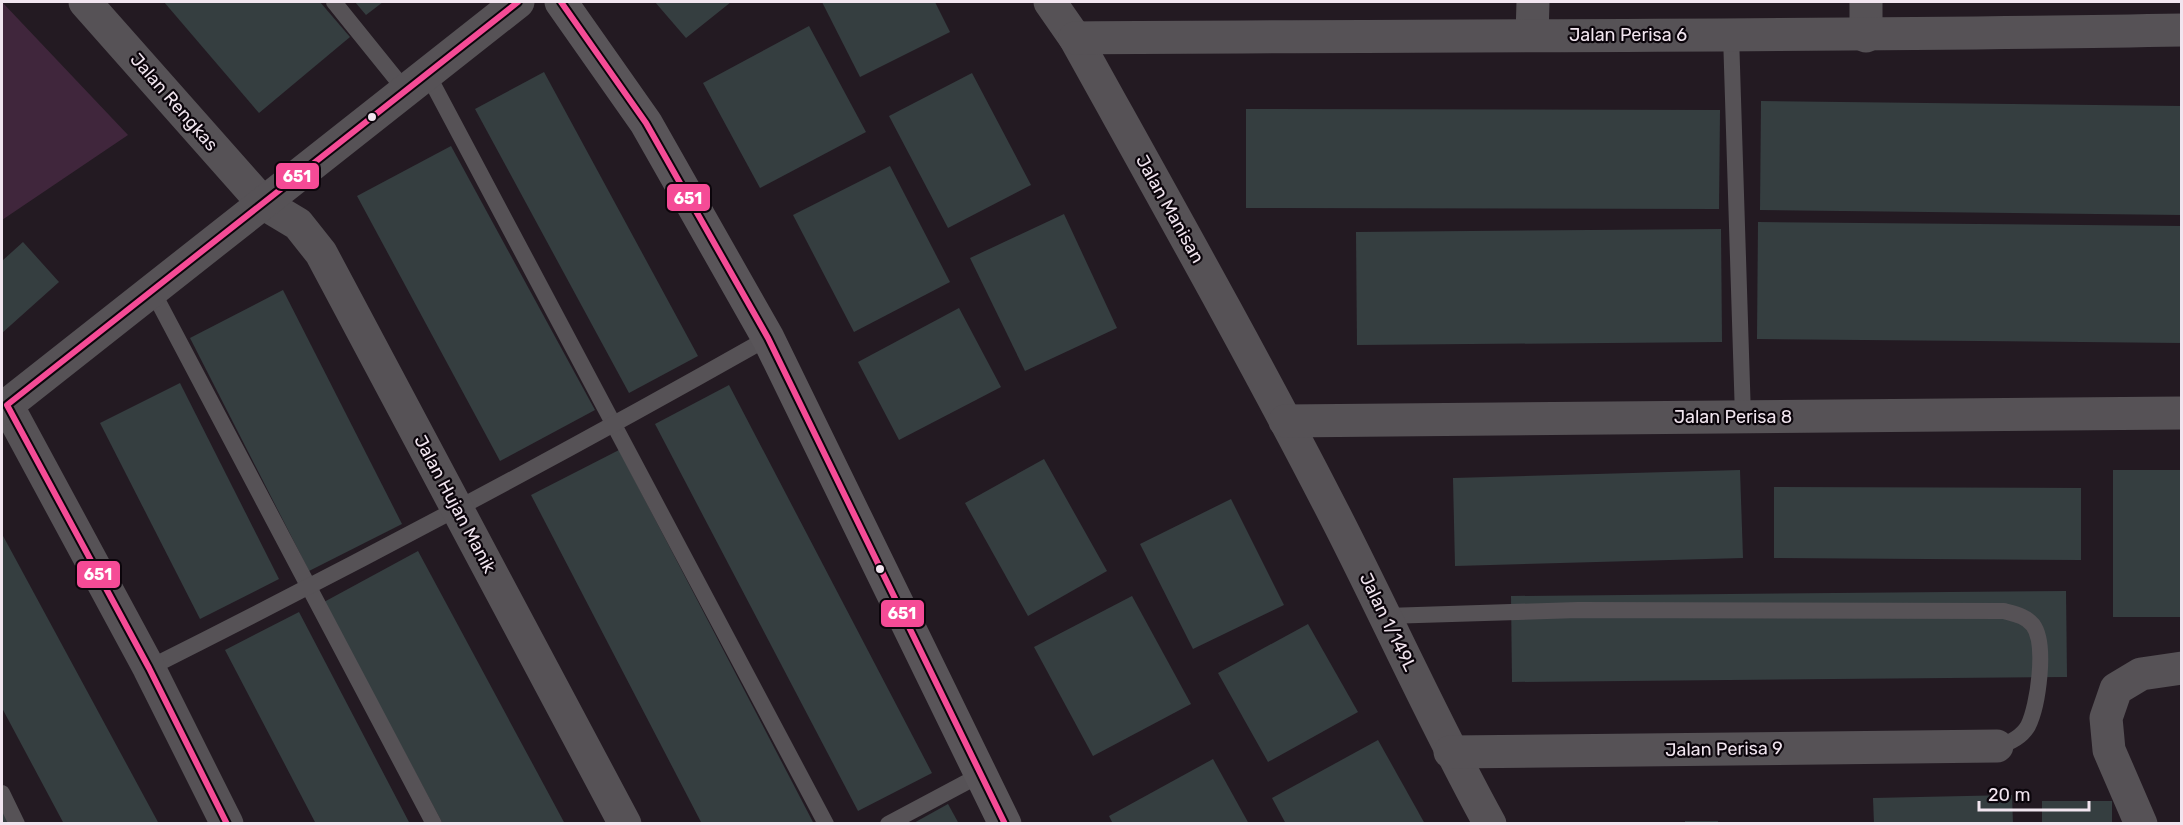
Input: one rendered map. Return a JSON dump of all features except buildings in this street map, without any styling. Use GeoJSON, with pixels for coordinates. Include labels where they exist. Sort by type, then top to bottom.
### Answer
{"type":"FeatureCollection","features":[{"type":"Feature","properties":{"kind":"street","name":"Jalan Rengkas"},"geometry":{"type":"LineString","coordinates":[[85,2],[263,203]]}},
{"type":"Feature","properties":{"kind":"street"},"geometry":{"type":"LineString","coordinates":[[227,824],[149,668],[4,407],[518,2]]}},
{"type":"Feature","properties":{"kind":"street"},"geometry":{"type":"LineString","coordinates":[[561,2],[646,123],[768,338],[1005,824]]}},
{"type":"Feature","properties":{"kind":"street","name":"Jalan Manisan"},"geometry":{"type":"LineString","coordinates":[[1050,2],[1075,38],[1285,420]]}},
{"type":"Feature","properties":{"kind":"street"},"geometry":{"type":"LineString","coordinates":[[1533,2],[1533,35]]}},
{"type":"Feature","properties":{"kind":"street"},"geometry":{"type":"LineString","coordinates":[[1866,2],[1866,36]]}},
{"type":"Feature","properties":{"kind":"street","name":"Jalan Perisa 6"},"geometry":{"type":"LineString","coordinates":[[1075,38],[1533,35],[1866,36],[2181,30]]}},
{"type":"Feature","properties":{"kind":"street","name":"Jalan Hujan Manik"},"geometry":{"type":"LineString","coordinates":[[263,203],[298,224],[321,253],[625,824]]}},
{"type":"Feature","properties":{"kind":"street","name":"Jalan Perisa 8"},"geometry":{"type":"LineString","coordinates":[[1285,420],[2181,413]]}},
{"type":"Feature","properties":{"kind":"street","name":"Jalan 1/149L"},"geometry":{"type":"LineString","coordinates":[[1285,420],[1386,616],[1450,752],[1490,824]]}},
{"type":"Feature","properties":{"kind":"street"},"geometry":{"type":"LineString","coordinates":[[2141,824],[2109,750],[2106,718],[2116,689],[2141,674],[2181,668]]}},
{"type":"Feature","properties":{"kind":"street","name":"Jalan Perisa 9"},"geometry":{"type":"LineString","coordinates":[[1450,752],[1997,746]]}},
{"type":"Feature","properties":{"kind":"lane"},"geometry":{"type":"LineString","coordinates":[[334,2],[416,82],[614,425],[826,824]]}},
{"type":"Feature","properties":{"kind":"lane"},"geometry":{"type":"LineString","coordinates":[[1731,35],[1743,417]]}},
{"type":"Feature","properties":{"kind":"lane"},"geometry":{"type":"LineString","coordinates":[[152,290],[434,824]]}},
{"type":"Feature","properties":{"kind":"lane"},"geometry":{"type":"LineString","coordinates":[[149,668],[309,588],[614,425],[768,338]]}},
{"type":"Feature","properties":{"kind":"lane"},"geometry":{"type":"LineString","coordinates":[[1386,616],[1578,610],[2004,611],[2020,615],[2032,625],[2040,639],[2042,656],[2028,726],[2020,737],[1997,746]]}},
{"type":"Feature","properties":{"kind":"lane"},"geometry":{"type":"LineString","coordinates":[[888,824],[980,776]]}},
{"type":"Feature","properties":{"kind":"lane"},"geometry":{"type":"LineString","coordinates":[[2,793],[17,824]]}},
{"type":"Feature","properties":{"kind":"shaded area"},"geometry":{"type":"Polygon","coordinates":[[[2,2],[128,135],[2,220],[2,2]]]}},
{"type":"Feature","properties":{"kind":"transit line","name":"651"},"geometry":{"type":"LineString","coordinates":[[227,824],[149,668],[7,405],[518,2]]}},
{"type":"Feature","properties":{"kind":"transit line","name":"651"},"geometry":{"type":"LineString","coordinates":[[561,2],[646,123],[768,338],[1005,824]]}}]}
